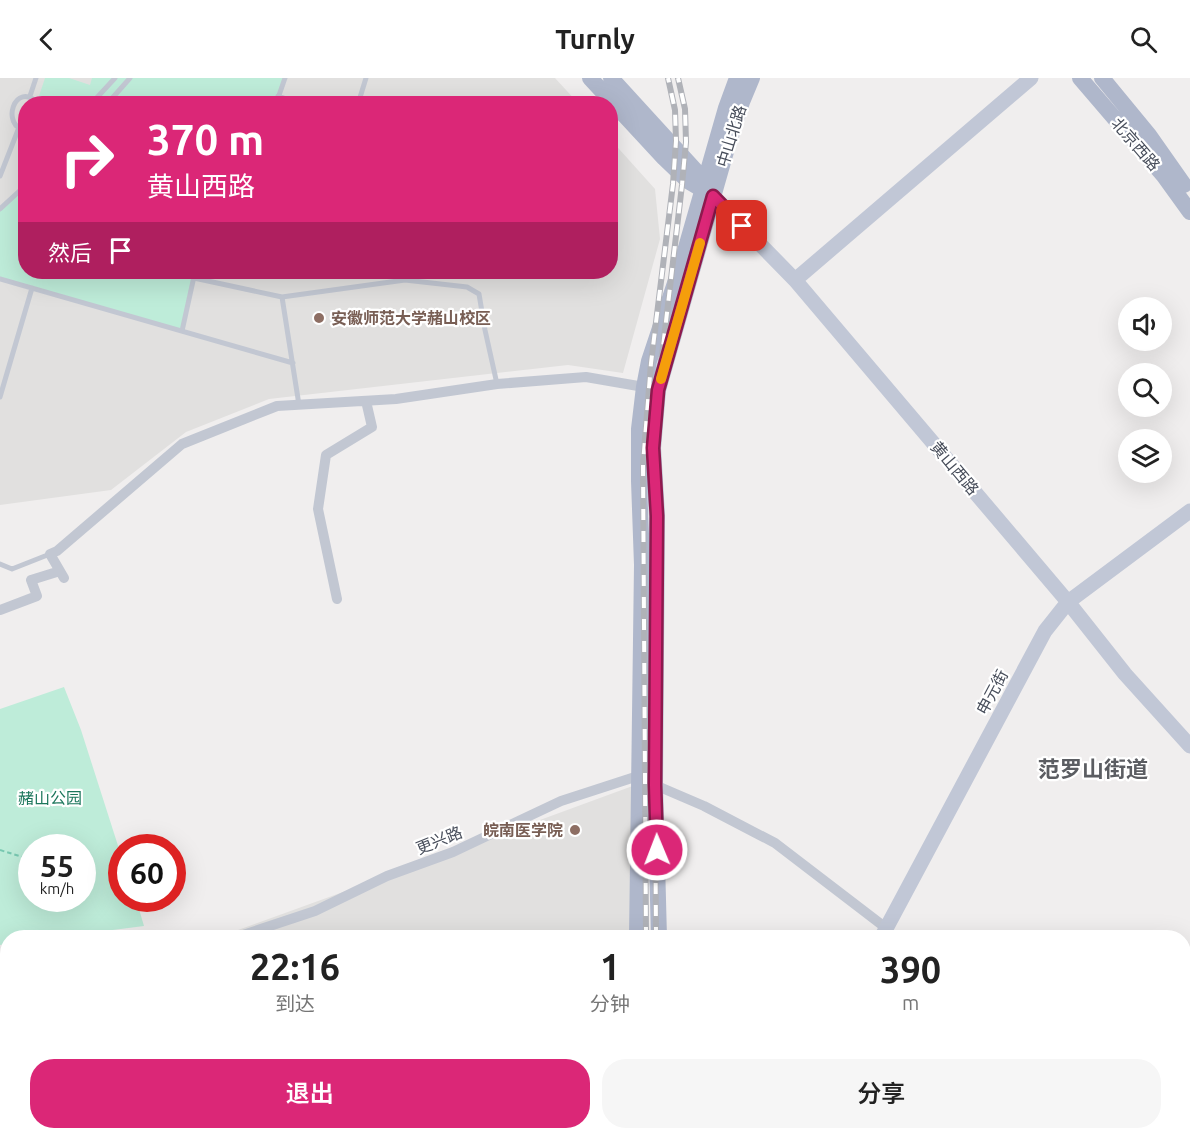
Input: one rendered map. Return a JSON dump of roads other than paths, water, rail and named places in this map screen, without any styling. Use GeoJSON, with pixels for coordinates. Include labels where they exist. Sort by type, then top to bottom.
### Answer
{"type":"FeatureCollection","features":[{"type":"Feature","properties":{"kind":"main road","name":"黄山西路"},"geometry":{"type":"LineString","coordinates":[[590,78],[607,96]]}},
{"type":"Feature","properties":{"kind":"main road","name":"黄山西路"},"geometry":{"type":"LineString","coordinates":[[611,78],[707,189]]}},
{"type":"Feature","properties":{"kind":"main road","name":"中山北路"},"geometry":{"type":"LineString","coordinates":[[707,189],[726,108],[737,78]]}},
{"type":"Feature","properties":{"kind":"main road","name":"中山北路"},"geometry":{"type":"LineString","coordinates":[[638,930],[650,778],[639,481],[639,429],[644,387],[650,361],[707,189],[752,78]]}},
{"type":"Feature","properties":{"kind":"main road","name":"北京西路"},"geometry":{"type":"LineString","coordinates":[[1080,78],[1164,176],[1190,212]]}},
{"type":"Feature","properties":{"kind":"main road","name":"北京西路"},"geometry":{"type":"LineString","coordinates":[[1102,78],[1149,135],[1190,194]]}},
{"type":"Feature","properties":{"kind":"main road","name":"黄山西路"},"geometry":{"type":"LineString","coordinates":[[618,108],[688,181],[707,189]]}},
{"type":"Feature","properties":{"kind":"main road"},"geometry":{"type":"LineString","coordinates":[[659,930],[650,778],[657,516],[653,448],[658,390],[707,189]]}},
{"type":"Feature","properties":{"kind":"street"},"geometry":{"type":"LineString","coordinates":[[795,280],[1031,78]]}},
{"type":"Feature","properties":{"kind":"street","name":"黄山西路"},"geometry":{"type":"LineString","coordinates":[[707,189],[795,280],[1068,602],[1125,674],[1190,746]]}},
{"type":"Feature","properties":{"kind":"street"},"geometry":{"type":"LineString","coordinates":[[0,609],[37,596],[31,579],[62,574],[50,554],[57,551],[182,444],[277,406],[396,399],[497,384],[586,377],[644,387]]}},
{"type":"Feature","properties":{"kind":"street"},"geometry":{"type":"LineString","coordinates":[[337,599],[318,509],[326,455],[372,427],[366,401]]}},
{"type":"Feature","properties":{"kind":"street","name":"申元街"},"geometry":{"type":"LineString","coordinates":[[885,930],[1046,631],[1068,602],[1190,511]]}},
{"type":"Feature","properties":{"kind":"street"},"geometry":{"type":"LineString","coordinates":[[650,778],[775,843],[879,930]]}},
{"type":"Feature","properties":{"kind":"street","name":"更兴路"},"geometry":{"type":"LineString","coordinates":[[258,930],[315,911],[387,876],[453,852],[561,801],[650,778]]}},
{"type":"Feature","properties":{"kind":"lane"},"geometry":{"type":"LineString","coordinates":[[21,96],[30,96],[36,78]]}},
{"type":"Feature","properties":{"kind":"lane"},"geometry":{"type":"LineString","coordinates":[[98,96],[115,78]]}},
{"type":"Feature","properties":{"kind":"lane"},"geometry":{"type":"LineString","coordinates":[[113,96],[130,78]]}},
{"type":"Feature","properties":{"kind":"lane"},"geometry":{"type":"LineString","coordinates":[[278,96],[285,78]]}},
{"type":"Feature","properties":{"kind":"lane"},"geometry":{"type":"LineString","coordinates":[[360,96],[366,78]]}},
{"type":"Feature","properties":{"kind":"lane"},"geometry":{"type":"LineString","coordinates":[[0,176],[18,130],[7,118],[7,107],[14,98],[18,97]]}},
{"type":"Feature","properties":{"kind":"lane"},"geometry":{"type":"LineString","coordinates":[[0,209],[18,192]]}},
{"type":"Feature","properties":{"kind":"lane"},"geometry":{"type":"LineString","coordinates":[[0,279],[293,363]]}},
{"type":"Feature","properties":{"kind":"lane"},"geometry":{"type":"LineString","coordinates":[[182,331],[194,279]]}},
{"type":"Feature","properties":{"kind":"lane"},"geometry":{"type":"LineString","coordinates":[[211,279],[282,297],[405,280],[467,287],[479,294],[497,384]]}},
{"type":"Feature","properties":{"kind":"lane"},"geometry":{"type":"LineString","coordinates":[[0,397],[32,288]]}},
{"type":"Feature","properties":{"kind":"lane"},"geometry":{"type":"LineString","coordinates":[[282,297],[299,405]]}},
{"type":"Feature","properties":{"kind":"lane"},"geometry":{"type":"LineString","coordinates":[[0,564],[12,569],[50,554]]}},
{"type":"Feature","properties":{"kind":"railway"},"geometry":{"type":"LineString","coordinates":[[646,930],[643,464],[651,363],[673,184],[676,141],[675,110],[668,78]]}},
{"type":"Feature","properties":{"kind":"railway"},"geometry":{"type":"LineString","coordinates":[[656,930],[653,464],[661,364],[686,142],[685,109],[678,78]]}},
{"type":"Feature","properties":{"kind":"place","name":"安徽师范大学赭山校区"},"geometry":{"type":"Point","coordinates":[319,318]}},
{"type":"Feature","properties":{"kind":"place","name":"皖南医学院"},"geometry":{"type":"Point","coordinates":[575,830]}},
{"type":"Feature","properties":{"kind":"district","name":"范罗山街道"},"geometry":{"type":"Point","coordinates":[1093,769]}},
{"type":"Feature","properties":{"kind":"park label","name":"赭山公园"},"geometry":{"type":"Point","coordinates":[50,798]}}]}
